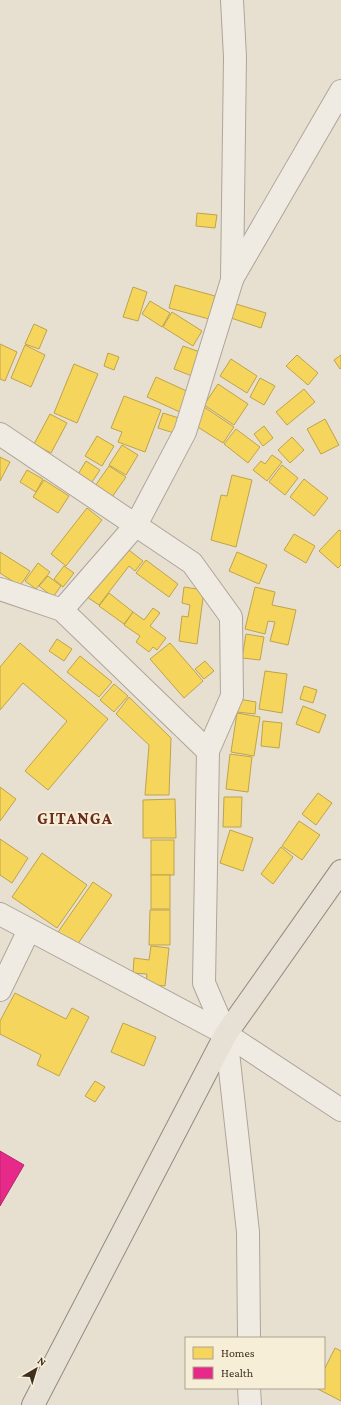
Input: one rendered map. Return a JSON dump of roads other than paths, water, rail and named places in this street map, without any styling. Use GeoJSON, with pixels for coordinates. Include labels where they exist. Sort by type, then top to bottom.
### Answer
{"type":"FeatureCollection","features":[{"type":"Feature","properties":{"kind":"main road"},"geometry":{"type":"LineString","coordinates":[[33,1405],[226,1034],[341,871]]}},
{"type":"Feature","properties":{"kind":"street"},"geometry":{"type":"LineString","coordinates":[[232,0],[235,57],[232,280]]}},
{"type":"Feature","properties":{"kind":"street"},"geometry":{"type":"LineString","coordinates":[[62,610],[136,525],[185,432],[232,280],[341,91]]}},
{"type":"Feature","properties":{"kind":"street"},"geometry":{"type":"LineString","coordinates":[[0,434],[192,563],[231,617],[232,696],[208,751],[204,983],[226,1034],[248,1232],[249,1337]]}},
{"type":"Feature","properties":{"kind":"street"},"geometry":{"type":"LineString","coordinates":[[0,589],[62,610],[208,751]]}},
{"type":"Feature","properties":{"kind":"street"},"geometry":{"type":"LineString","coordinates":[[0,914],[226,1034],[341,1110]]}},
{"type":"Feature","properties":{"kind":"street"},"geometry":{"type":"LineString","coordinates":[[0,990],[29,930]]}},
{"type":"Feature","properties":{"kind":"street"},"geometry":{"type":"LineString","coordinates":[[249,1389],[250,1405]]}},
{"type":"Feature","properties":{"kind":"district","name":"GITANGA"},"geometry":{"type":"Point","coordinates":[75,818]}}]}
